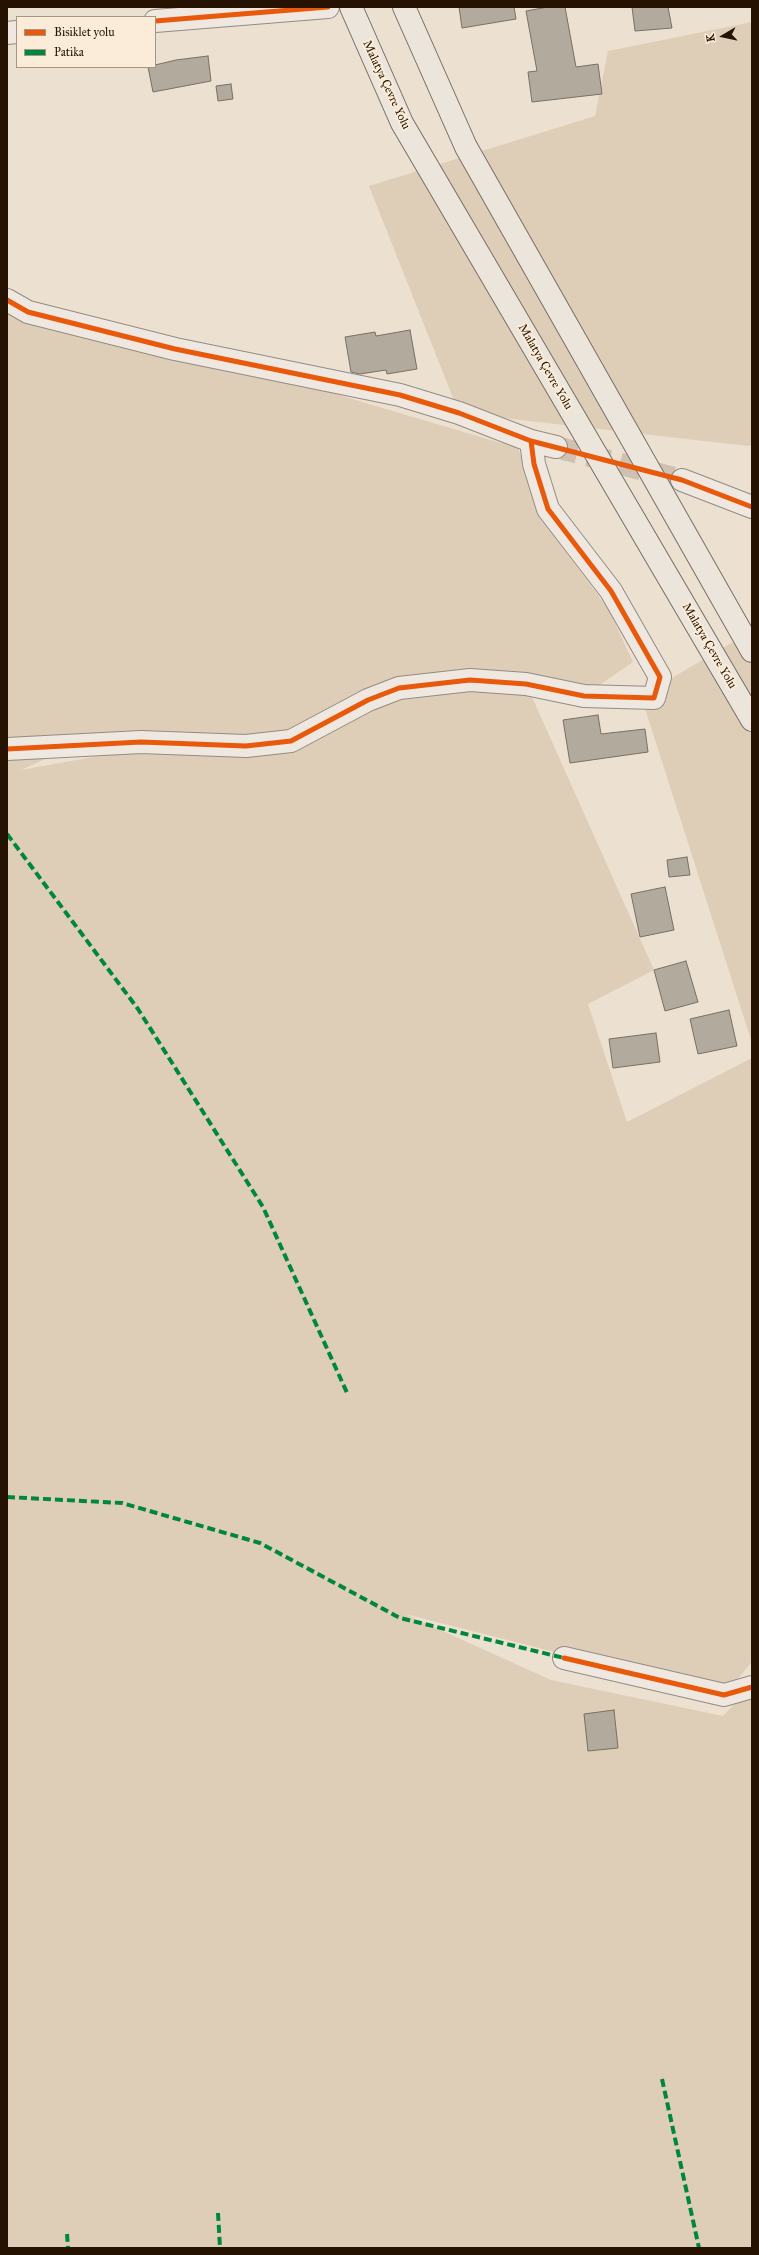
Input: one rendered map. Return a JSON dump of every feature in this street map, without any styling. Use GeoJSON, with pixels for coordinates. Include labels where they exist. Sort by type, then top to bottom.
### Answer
{"type":"FeatureCollection","features":[{"type":"Feature","properties":{"kind":"highway","name":"Malatya Çevre Yolu"},"geometry":{"type":"LineString","coordinates":[[352,7],[402,123],[752,720]]}},
{"type":"Feature","properties":{"kind":"highway"},"geometry":{"type":"LineString","coordinates":[[404,7],[466,147],[752,651]]}},
{"type":"Feature","properties":{"kind":"street"},"geometry":{"type":"LineString","coordinates":[[156,21],[323,8]]}},
{"type":"Feature","properties":{"kind":"street"},"geometry":{"type":"LineString","coordinates":[[7,300],[28,312],[176,349],[400,395],[459,413],[531,441],[556,447]]}},
{"type":"Feature","properties":{"kind":"street"},"geometry":{"type":"LineString","coordinates":[[7,749],[141,742],[246,746],[291,741],[368,700],[399,688],[470,680],[526,684],[584,696],[654,698],[660,677],[611,592],[548,509],[534,464],[531,441]]}},
{"type":"Feature","properties":{"kind":"street"},"geometry":{"type":"LineString","coordinates":[[682,480],[752,507]]}},
{"type":"Feature","properties":{"kind":"street"},"geometry":{"type":"LineString","coordinates":[[564,1658],[724,1695],[752,1687]]}},
{"type":"Feature","properties":{"kind":"shaded area"},"geometry":{"type":"Polygon","coordinates":[[[752,22],[752,445],[748,446],[459,413],[369,186],[595,116],[608,51],[752,22]]]}},
{"type":"Feature","properties":{"kind":"shaded area"},"geometry":{"type":"Polygon","coordinates":[[[7,297],[518,448],[546,525],[609,610],[633,662],[584,696],[528,688],[654,970],[588,1004],[627,1122],[752,1058],[752,1662],[724,1695],[405,1614],[551,1680],[723,1716],[752,1685],[752,2248],[7,2248],[7,297]],[[89,739],[21,770],[182,741],[89,739]]]}},
{"type":"Feature","properties":{"kind":"shaded area"},"geometry":{"type":"Polygon","coordinates":[[[752,631],[752,1043],[641,696],[752,631]]]}},
{"type":"Feature","properties":{"kind":"building"},"geometry":{"type":"Polygon","coordinates":[[[459,7],[514,7],[516,19],[462,28],[459,7]]]}},
{"type":"Feature","properties":{"kind":"building"},"geometry":{"type":"Polygon","coordinates":[[[548,7],[565,7],[576,67],[598,64],[602,94],[532,102],[528,72],[537,71],[526,11],[548,7]]]}},
{"type":"Feature","properties":{"kind":"building"},"geometry":{"type":"Polygon","coordinates":[[[632,7],[668,7],[672,28],[635,31],[632,7]]]}},
{"type":"Feature","properties":{"kind":"building"},"geometry":{"type":"Polygon","coordinates":[[[208,56],[211,81],[153,92],[148,68],[156,68],[156,65],[176,60],[208,56]]]}},
{"type":"Feature","properties":{"kind":"building"},"geometry":{"type":"Polygon","coordinates":[[[231,84],[233,99],[218,101],[216,86],[231,84]]]}},
{"type":"Feature","properties":{"kind":"building"},"geometry":{"type":"Polygon","coordinates":[[[410,330],[417,369],[387,374],[386,370],[360,374],[351,372],[345,337],[375,332],[376,336],[410,330]]]}},
{"type":"Feature","properties":{"kind":"building"},"geometry":{"type":"Polygon","coordinates":[[[598,715],[601,734],[645,729],[648,752],[570,763],[563,720],[598,715]]]}},
{"type":"Feature","properties":{"kind":"building"},"geometry":{"type":"Polygon","coordinates":[[[687,857],[690,875],[669,877],[667,860],[687,857]]]}},
{"type":"Feature","properties":{"kind":"building"},"geometry":{"type":"Polygon","coordinates":[[[665,887],[674,930],[640,937],[631,894],[665,887]]]}},
{"type":"Feature","properties":{"kind":"building"},"geometry":{"type":"Polygon","coordinates":[[[686,961],[698,1002],[665,1011],[654,970],[686,961]]]}},
{"type":"Feature","properties":{"kind":"building"},"geometry":{"type":"Polygon","coordinates":[[[729,1010],[737,1046],[698,1054],[690,1019],[729,1010]]]}},
{"type":"Feature","properties":{"kind":"building"},"geometry":{"type":"Polygon","coordinates":[[[656,1033],[660,1062],[613,1068],[609,1039],[656,1033]]]}},
{"type":"Feature","properties":{"kind":"building"},"geometry":{"type":"Polygon","coordinates":[[[614,1710],[618,1748],[588,1751],[584,1714],[614,1710]]]}},
{"type":"Feature","properties":{"kind":"tunnel"},"geometry":{"type":"LineString","coordinates":[[556,447],[682,480]]}},
{"type":"Feature","properties":{"kind":"marked path"},"geometry":{"type":"LineString","coordinates":[[7,834],[138,1009],[263,1207],[348,1395]]}},
{"type":"Feature","properties":{"kind":"marked path"},"geometry":{"type":"LineString","coordinates":[[7,1497],[122,1503],[260,1543],[400,1618],[564,1658]]}},
{"type":"Feature","properties":{"kind":"marked path"},"geometry":{"type":"LineString","coordinates":[[662,2079],[699,2248]]}},
{"type":"Feature","properties":{"kind":"marked path"},"geometry":{"type":"LineString","coordinates":[[218,2213],[220,2248]]}},
{"type":"Feature","properties":{"kind":"marked path"},"geometry":{"type":"LineString","coordinates":[[67,2234],[68,2248]]}},
{"type":"Feature","properties":{"kind":"cycle path"},"geometry":{"type":"LineString","coordinates":[[156,21],[328,7]]}},
{"type":"Feature","properties":{"kind":"cycle path"},"geometry":{"type":"LineString","coordinates":[[7,300],[28,312],[175,349],[400,395],[459,413],[531,441]]}},
{"type":"Feature","properties":{"kind":"cycle path"},"geometry":{"type":"LineString","coordinates":[[7,749],[141,742],[246,746],[291,741],[368,700],[399,688],[470,680],[526,684],[584,696],[654,698],[660,677],[611,591],[548,509],[534,464],[531,441],[682,480],[752,507]]}},
{"type":"Feature","properties":{"kind":"cycle path"},"geometry":{"type":"LineString","coordinates":[[564,1658],[724,1695],[752,1687]]}}]}
